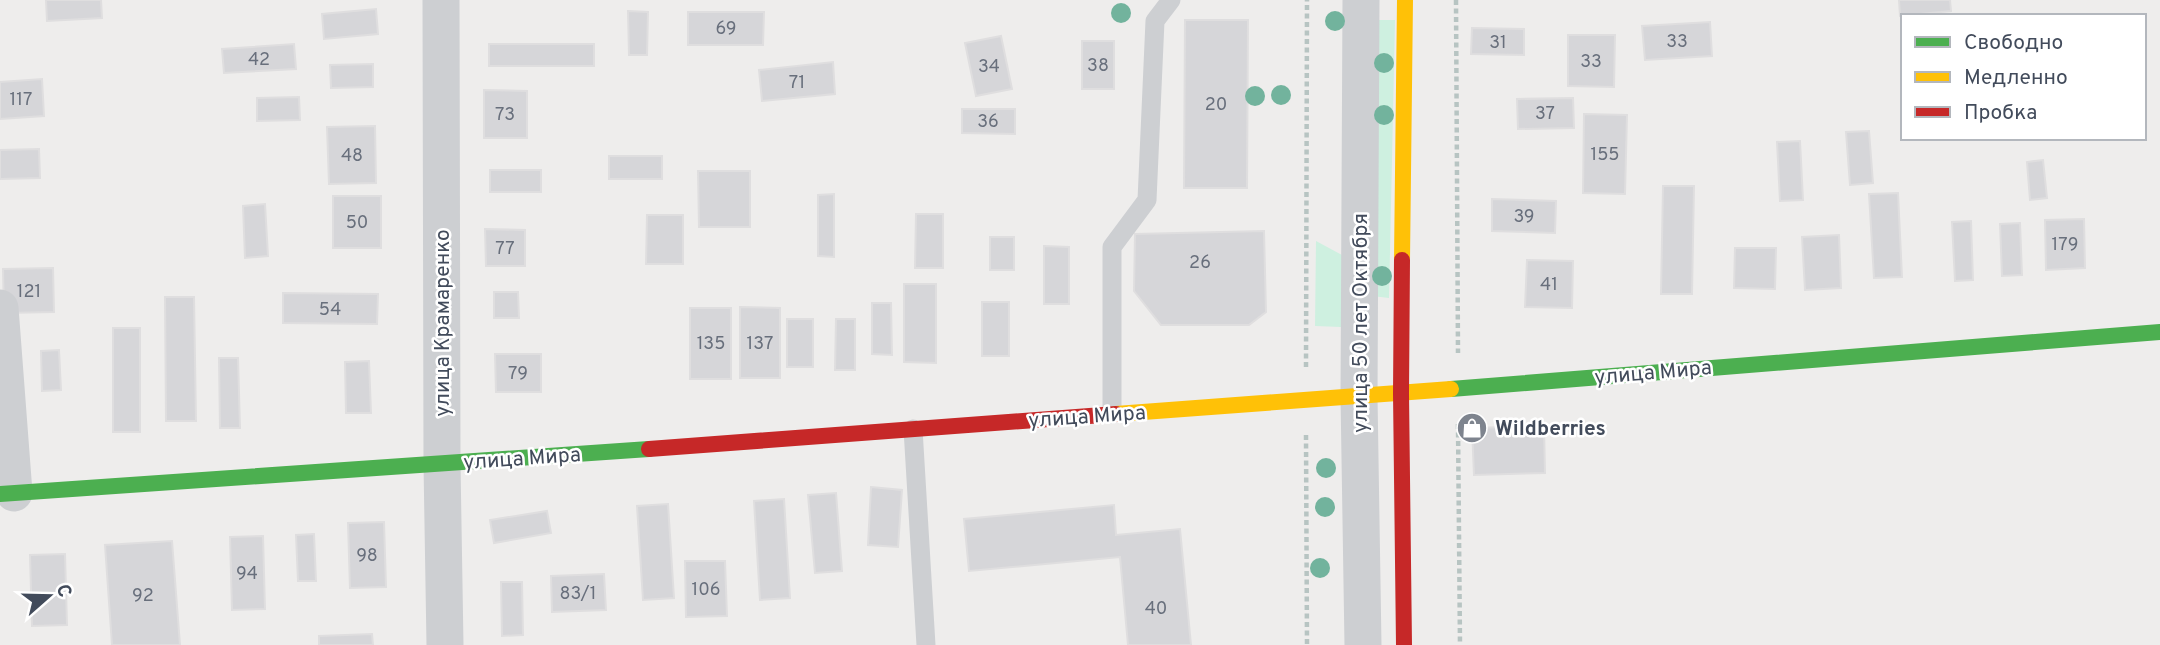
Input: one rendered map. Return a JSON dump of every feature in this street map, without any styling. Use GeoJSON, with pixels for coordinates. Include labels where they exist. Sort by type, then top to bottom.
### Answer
{"type":"FeatureCollection","features":[{"type":"Feature","properties":{"kind":"street","name":"улица Крамаренко"},"geometry":{"type":"LineString","coordinates":[[441,0],[445,645]]}},
{"type":"Feature","properties":{"kind":"street","name":"улица 50 лет Октября"},"geometry":{"type":"LineString","coordinates":[[1362,0],[1359,396],[1363,645]]}},
{"type":"Feature","properties":{"kind":"street","name":"улица 50 лет Октября"},"geometry":{"type":"LineString","coordinates":[[1404,645],[1402,393],[1405,0]]}},
{"type":"Feature","properties":{"kind":"street","name":"улица Мира"},"geometry":{"type":"LineString","coordinates":[[0,308],[7,493],[442,464],[1402,393],[2160,332]]}},
{"type":"Feature","properties":{"kind":"lane"},"geometry":{"type":"LineString","coordinates":[[1112,414],[1112,247],[1147,200],[1155,21],[1171,0]]}},
{"type":"Feature","properties":{"kind":"lane"},"geometry":{"type":"LineString","coordinates":[[913,429],[926,645]]}},
{"type":"Feature","properties":{"kind":"path"},"geometry":{"type":"LineString","coordinates":[[1307,0],[1307,645]]}},
{"type":"Feature","properties":{"kind":"path"},"geometry":{"type":"LineString","coordinates":[[1456,0],[1460,645]]}},
{"type":"Feature","properties":{"kind":"green space"},"geometry":{"type":"Polygon","coordinates":[[[1374,20],[1395,20],[1389,298],[1372,296],[1374,20]]]}},
{"type":"Feature","properties":{"kind":"green space"},"geometry":{"type":"Polygon","coordinates":[[[1316,241],[1342,255],[1341,327],[1315,326],[1316,241]]]}},
{"type":"Feature","properties":{"kind":"building"},"geometry":{"type":"Polygon","coordinates":[[[46,0],[101,0],[102,18],[47,21],[46,0]]]}},
{"type":"Feature","properties":{"kind":"building"},"geometry":{"type":"Polygon","coordinates":[[[1899,0],[1950,0],[1951,11],[1900,16],[1899,0]]]}},
{"type":"Feature","properties":{"kind":"building"},"geometry":{"type":"Polygon","coordinates":[[[376,9],[378,34],[324,39],[322,14],[376,9]]]}},
{"type":"Feature","properties":{"kind":"building"},"geometry":{"type":"Polygon","coordinates":[[[628,11],[648,12],[647,55],[629,55],[628,11]]]}},
{"type":"Feature","properties":{"kind":"building"},"geometry":{"type":"Polygon","coordinates":[[[688,12],[764,12],[763,45],[688,45],[688,12]]]}},
{"type":"Feature","properties":{"kind":"building"},"geometry":{"type":"Polygon","coordinates":[[[1185,20],[1248,20],[1247,188],[1184,188],[1185,20]]]}},
{"type":"Feature","properties":{"kind":"building"},"geometry":{"type":"Polygon","coordinates":[[[1710,22],[1712,56],[1645,60],[1642,26],[1710,22]]]}},
{"type":"Feature","properties":{"kind":"building"},"geometry":{"type":"Polygon","coordinates":[[[1472,28],[1524,29],[1524,55],[1471,54],[1472,28]]]}},
{"type":"Feature","properties":{"kind":"building"},"geometry":{"type":"Polygon","coordinates":[[[1568,35],[1615,35],[1614,87],[1568,86],[1568,35]]]}},
{"type":"Feature","properties":{"kind":"building"},"geometry":{"type":"Polygon","coordinates":[[[1001,36],[1012,89],[976,96],[965,43],[1001,36]]]}},
{"type":"Feature","properties":{"kind":"building"},"geometry":{"type":"Polygon","coordinates":[[[1082,41],[1114,41],[1114,89],[1082,89],[1082,41]]]}},
{"type":"Feature","properties":{"kind":"building"},"geometry":{"type":"Polygon","coordinates":[[[294,44],[296,69],[224,73],[222,49],[294,44]]]}},
{"type":"Feature","properties":{"kind":"building"},"geometry":{"type":"Polygon","coordinates":[[[489,44],[594,44],[594,66],[489,66],[489,44]]]}},
{"type":"Feature","properties":{"kind":"building"},"geometry":{"type":"Polygon","coordinates":[[[833,62],[835,94],[762,101],[759,70],[833,62]]]}},
{"type":"Feature","properties":{"kind":"building"},"geometry":{"type":"Polygon","coordinates":[[[373,64],[373,87],[331,88],[330,65],[373,64]]]}},
{"type":"Feature","properties":{"kind":"building"},"geometry":{"type":"Polygon","coordinates":[[[42,79],[44,116],[0,119],[0,82],[42,79]]]}},
{"type":"Feature","properties":{"kind":"building"},"geometry":{"type":"Polygon","coordinates":[[[484,90],[527,91],[527,138],[484,138],[484,90]]]}},
{"type":"Feature","properties":{"kind":"building"},"geometry":{"type":"Polygon","coordinates":[[[299,97],[300,120],[257,121],[257,98],[299,97]]]}},
{"type":"Feature","properties":{"kind":"building"},"geometry":{"type":"Polygon","coordinates":[[[1573,98],[1574,128],[1518,129],[1517,99],[1573,98]]]}},
{"type":"Feature","properties":{"kind":"building"},"geometry":{"type":"Polygon","coordinates":[[[962,109],[1015,109],[1015,134],[962,133],[962,109]]]}},
{"type":"Feature","properties":{"kind":"building"},"geometry":{"type":"Polygon","coordinates":[[[1584,114],[1627,115],[1625,194],[1583,193],[1584,114]]]}},
{"type":"Feature","properties":{"kind":"building"},"geometry":{"type":"Polygon","coordinates":[[[375,126],[376,183],[329,184],[327,127],[375,126]]]}},
{"type":"Feature","properties":{"kind":"building"},"geometry":{"type":"Polygon","coordinates":[[[1869,131],[1873,183],[1850,185],[1846,132],[1869,131]]]}},
{"type":"Feature","properties":{"kind":"building"},"geometry":{"type":"Polygon","coordinates":[[[1800,141],[1803,200],[1780,201],[1777,142],[1800,141]]]}},
{"type":"Feature","properties":{"kind":"building"},"geometry":{"type":"Polygon","coordinates":[[[39,149],[40,178],[0,179],[0,150],[39,149]]]}},
{"type":"Feature","properties":{"kind":"building"},"geometry":{"type":"Polygon","coordinates":[[[609,156],[662,156],[662,179],[609,179],[609,156]]]}},
{"type":"Feature","properties":{"kind":"building"},"geometry":{"type":"Polygon","coordinates":[[[2043,160],[2047,198],[2030,200],[2027,162],[2043,160]]]}},
{"type":"Feature","properties":{"kind":"building"},"geometry":{"type":"Polygon","coordinates":[[[490,170],[541,170],[541,192],[490,192],[490,170]]]}},
{"type":"Feature","properties":{"kind":"building"},"geometry":{"type":"Polygon","coordinates":[[[698,171],[750,171],[750,227],[699,227],[698,171]]]}},
{"type":"Feature","properties":{"kind":"building"},"geometry":{"type":"Polygon","coordinates":[[[1663,186],[1694,186],[1692,294],[1661,294],[1663,186]]]}},
{"type":"Feature","properties":{"kind":"building"},"geometry":{"type":"Polygon","coordinates":[[[1898,193],[1902,277],[1874,278],[1869,194],[1898,193]]]}},
{"type":"Feature","properties":{"kind":"building"},"geometry":{"type":"Polygon","coordinates":[[[834,194],[834,257],[818,256],[818,195],[834,194]]]}},
{"type":"Feature","properties":{"kind":"building"},"geometry":{"type":"Polygon","coordinates":[[[333,196],[381,196],[381,248],[333,248],[333,196]]]}},
{"type":"Feature","properties":{"kind":"building"},"geometry":{"type":"Polygon","coordinates":[[[1492,199],[1556,201],[1555,233],[1492,231],[1492,199]]]}},
{"type":"Feature","properties":{"kind":"building"},"geometry":{"type":"Polygon","coordinates":[[[265,204],[268,256],[245,258],[243,206],[265,204]]]}},
{"type":"Feature","properties":{"kind":"building"},"geometry":{"type":"Polygon","coordinates":[[[916,214],[943,214],[943,268],[915,268],[916,214]]]}},
{"type":"Feature","properties":{"kind":"building"},"geometry":{"type":"Polygon","coordinates":[[[647,215],[683,215],[683,264],[646,264],[647,215]]]}},
{"type":"Feature","properties":{"kind":"building"},"geometry":{"type":"Polygon","coordinates":[[[2084,219],[2085,268],[2046,270],[2045,220],[2084,219]]]}},
{"type":"Feature","properties":{"kind":"building"},"geometry":{"type":"Polygon","coordinates":[[[1971,221],[1973,280],[1955,281],[1952,222],[1971,221]]]}},
{"type":"Feature","properties":{"kind":"building"},"geometry":{"type":"Polygon","coordinates":[[[2020,223],[2022,275],[2002,276],[2000,224],[2020,223]]]}},
{"type":"Feature","properties":{"kind":"building"},"geometry":{"type":"Polygon","coordinates":[[[485,229],[525,230],[525,266],[486,266],[485,229]]]}},
{"type":"Feature","properties":{"kind":"building"},"geometry":{"type":"Polygon","coordinates":[[[1264,231],[1266,312],[1249,325],[1161,325],[1134,291],[1135,234],[1264,231]]]}},
{"type":"Feature","properties":{"kind":"building"},"geometry":{"type":"Polygon","coordinates":[[[1839,235],[1841,288],[1805,290],[1802,237],[1839,235]]]}},
{"type":"Feature","properties":{"kind":"building"},"geometry":{"type":"Polygon","coordinates":[[[990,237],[1014,237],[1014,270],[990,270],[990,237]]]}},
{"type":"Feature","properties":{"kind":"building"},"geometry":{"type":"Polygon","coordinates":[[[1044,246],[1069,247],[1069,304],[1044,304],[1044,246]]]}},
{"type":"Feature","properties":{"kind":"building"},"geometry":{"type":"Polygon","coordinates":[[[1735,248],[1776,248],[1775,289],[1734,288],[1735,248]]]}},
{"type":"Feature","properties":{"kind":"building"},"geometry":{"type":"Polygon","coordinates":[[[1527,260],[1573,261],[1572,308],[1525,307],[1527,260]]]}},
{"type":"Feature","properties":{"kind":"building"},"geometry":{"type":"Polygon","coordinates":[[[53,268],[54,312],[4,313],[3,269],[53,268]]]}},
{"type":"Feature","properties":{"kind":"building"},"geometry":{"type":"Polygon","coordinates":[[[904,284],[936,284],[936,363],[904,362],[904,284]]]}},
{"type":"Feature","properties":{"kind":"building"},"geometry":{"type":"Polygon","coordinates":[[[494,292],[518,292],[519,318],[494,318],[494,292]]]}},
{"type":"Feature","properties":{"kind":"building"},"geometry":{"type":"Polygon","coordinates":[[[283,293],[378,294],[377,324],[283,323],[283,293]]]}},
{"type":"Feature","properties":{"kind":"building"},"geometry":{"type":"Polygon","coordinates":[[[165,297],[194,297],[196,421],[166,421],[165,297]]]}},
{"type":"Feature","properties":{"kind":"building"},"geometry":{"type":"Polygon","coordinates":[[[982,302],[1009,302],[1009,356],[982,356],[982,302]]]}},
{"type":"Feature","properties":{"kind":"building"},"geometry":{"type":"Polygon","coordinates":[[[872,303],[891,303],[892,355],[872,354],[872,303]]]}},
{"type":"Feature","properties":{"kind":"building"},"geometry":{"type":"Polygon","coordinates":[[[740,307],[780,308],[780,378],[740,378],[740,307]]]}},
{"type":"Feature","properties":{"kind":"building"},"geometry":{"type":"Polygon","coordinates":[[[690,308],[731,308],[731,379],[690,379],[690,308]]]}},
{"type":"Feature","properties":{"kind":"building"},"geometry":{"type":"Polygon","coordinates":[[[787,319],[813,319],[813,367],[787,367],[787,319]]]}},
{"type":"Feature","properties":{"kind":"building"},"geometry":{"type":"Polygon","coordinates":[[[836,319],[855,319],[855,370],[835,370],[836,319]]]}},
{"type":"Feature","properties":{"kind":"building"},"geometry":{"type":"Polygon","coordinates":[[[113,328],[140,328],[140,432],[113,432],[113,328]]]}},
{"type":"Feature","properties":{"kind":"building"},"geometry":{"type":"Polygon","coordinates":[[[59,350],[61,390],[42,391],[41,351],[59,350]]]}},
{"type":"Feature","properties":{"kind":"building"},"geometry":{"type":"Polygon","coordinates":[[[495,354],[541,354],[541,392],[496,392],[495,354]]]}},
{"type":"Feature","properties":{"kind":"building"},"geometry":{"type":"Polygon","coordinates":[[[219,358],[238,358],[240,428],[220,428],[219,358]]]}},
{"type":"Feature","properties":{"kind":"building"},"geometry":{"type":"Polygon","coordinates":[[[369,361],[371,413],[346,413],[345,362],[369,361]]]}},
{"type":"Feature","properties":{"kind":"building"},"geometry":{"type":"Polygon","coordinates":[[[1544,426],[1545,473],[1474,475],[1472,428],[1544,426]]]}},
{"type":"Feature","properties":{"kind":"building"},"geometry":{"type":"Polygon","coordinates":[[[871,487],[902,490],[898,547],[868,545],[871,487]]]}},
{"type":"Feature","properties":{"kind":"building"},"geometry":{"type":"Polygon","coordinates":[[[836,493],[842,571],[815,573],[808,495],[836,493]]]}},
{"type":"Feature","properties":{"kind":"building"},"geometry":{"type":"Polygon","coordinates":[[[784,499],[790,598],[760,600],[754,501],[784,499]]]}},
{"type":"Feature","properties":{"kind":"building"},"geometry":{"type":"Polygon","coordinates":[[[668,504],[674,598],[643,600],[637,506],[668,504]]]}},
{"type":"Feature","properties":{"kind":"building"},"geometry":{"type":"Polygon","coordinates":[[[1114,505],[1116,535],[1180,529],[1191,645],[1128,645],[1120,557],[969,571],[964,519],[1114,505]]]}},
{"type":"Feature","properties":{"kind":"building"},"geometry":{"type":"Polygon","coordinates":[[[547,511],[551,533],[494,543],[490,520],[547,511]]]}},
{"type":"Feature","properties":{"kind":"building"},"geometry":{"type":"Polygon","coordinates":[[[384,522],[386,587],[350,588],[348,523],[384,522]]]}},
{"type":"Feature","properties":{"kind":"building"},"geometry":{"type":"Polygon","coordinates":[[[314,534],[316,581],[298,581],[296,535],[314,534]]]}},
{"type":"Feature","properties":{"kind":"building"},"geometry":{"type":"Polygon","coordinates":[[[263,536],[265,609],[232,610],[230,537],[263,536]]]}},
{"type":"Feature","properties":{"kind":"building"},"geometry":{"type":"Polygon","coordinates":[[[172,541],[180,645],[112,645],[105,545],[172,541]]]}},
{"type":"Feature","properties":{"kind":"building"},"geometry":{"type":"Polygon","coordinates":[[[65,554],[67,625],[32,626],[30,555],[65,554]]]}},
{"type":"Feature","properties":{"kind":"building"},"geometry":{"type":"Polygon","coordinates":[[[685,561],[725,561],[727,616],[686,617],[685,561]]]}},
{"type":"Feature","properties":{"kind":"building"},"geometry":{"type":"Polygon","coordinates":[[[604,574],[606,610],[552,612],[551,576],[604,574]]]}},
{"type":"Feature","properties":{"kind":"building"},"geometry":{"type":"Polygon","coordinates":[[[501,582],[522,582],[523,635],[502,636],[501,582]]]}},
{"type":"Feature","properties":{"kind":"building"},"geometry":{"type":"Polygon","coordinates":[[[372,634],[373,645],[319,645],[319,636],[372,634]]]}},
{"type":"Feature","properties":{"kind":"traffic: fast"},"geometry":{"type":"LineString","coordinates":[[1451,389],[2160,332]]}},
{"type":"Feature","properties":{"kind":"traffic: fast"},"geometry":{"type":"LineString","coordinates":[[0,494],[649,449]]}},
{"type":"Feature","properties":{"kind":"traffic: slow"},"geometry":{"type":"LineString","coordinates":[[1402,260],[1405,0]]}},
{"type":"Feature","properties":{"kind":"traffic: slow"},"geometry":{"type":"LineString","coordinates":[[1116,414],[1451,389]]}},
{"type":"Feature","properties":{"kind":"traffic: jam"},"geometry":{"type":"LineString","coordinates":[[1402,260],[1404,645]]}},
{"type":"Feature","properties":{"kind":"traffic: jam"},"geometry":{"type":"LineString","coordinates":[[649,449],[1116,414]]}},
{"type":"Feature","properties":{"kind":"place","name":"Wildberries"},"geometry":{"type":"Point","coordinates":[1472,428]}}]}
